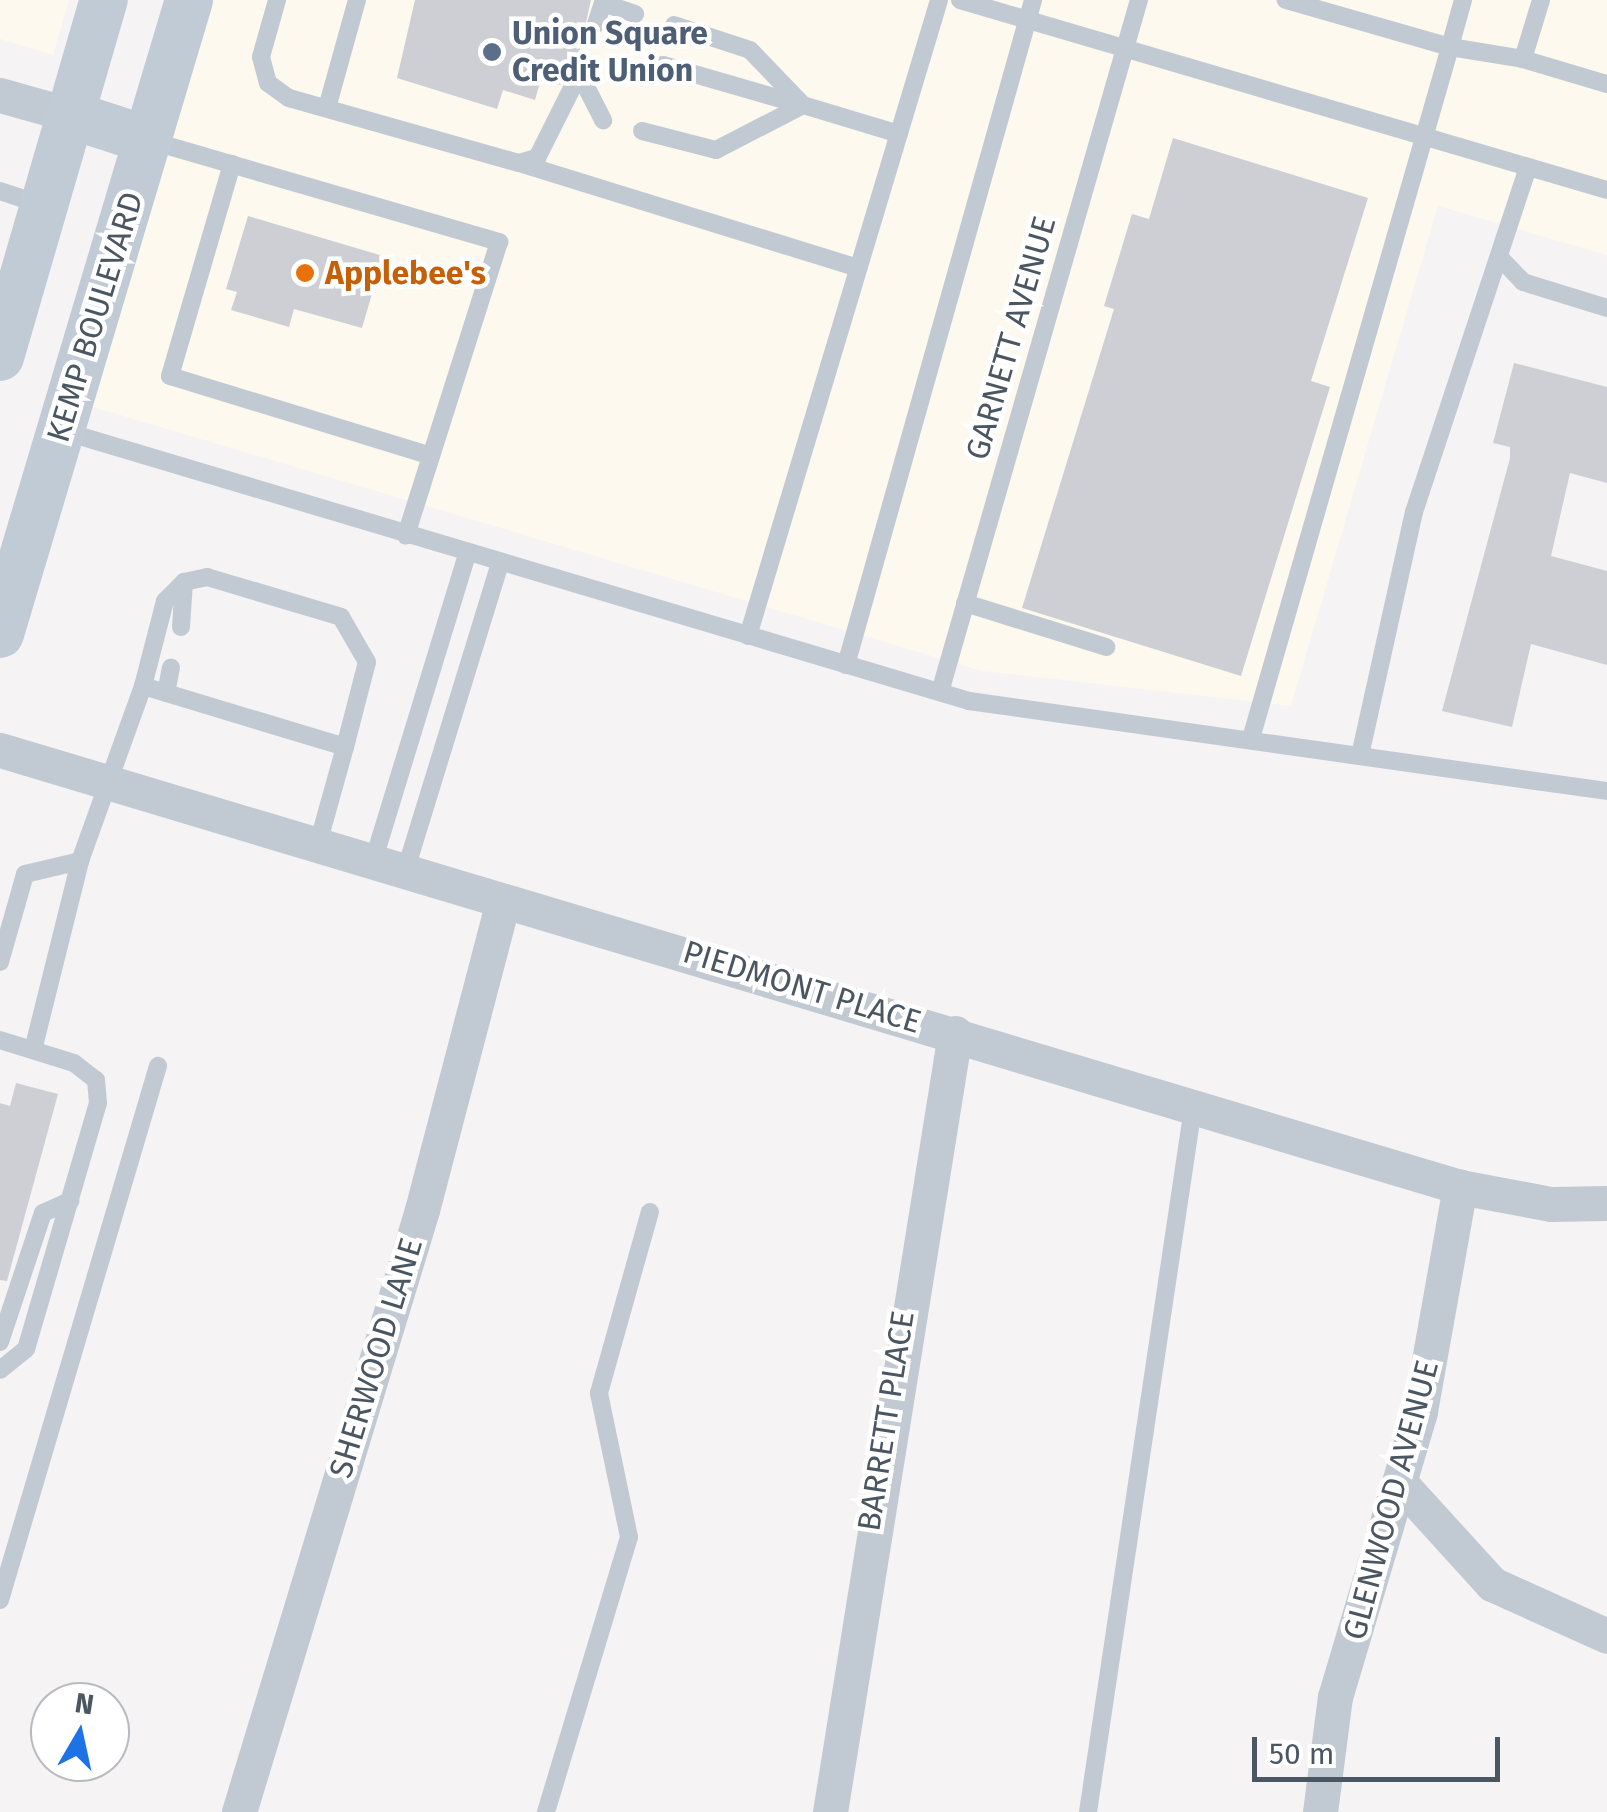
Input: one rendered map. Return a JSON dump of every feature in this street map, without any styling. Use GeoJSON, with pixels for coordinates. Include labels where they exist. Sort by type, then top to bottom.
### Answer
{"type":"FeatureCollection","features":[{"type":"Feature","properties":{"kind":"main road"},"geometry":{"type":"LineString","coordinates":[[0,357],[104,0]]}},
{"type":"Feature","properties":{"kind":"main road","name":"KEMP BOULEVARD"},"geometry":{"type":"LineString","coordinates":[[0,634],[189,0]]}},
{"type":"Feature","properties":{"kind":"main road"},"geometry":{"type":"LineString","coordinates":[[71,115],[148,140]]}},
{"type":"Feature","properties":{"kind":"street"},"geometry":{"type":"LineString","coordinates":[[0,95],[71,115]]}},
{"type":"Feature","properties":{"kind":"street","name":"PIEDMONT PLACE"},"geometry":{"type":"LineString","coordinates":[[0,750],[1460,1187],[1551,1204],[1607,1203]]}},
{"type":"Feature","properties":{"kind":"street","name":"SHERWOOD LANE"},"geometry":{"type":"LineString","coordinates":[[238,1812],[422,1210],[503,900]]}},
{"type":"Feature","properties":{"kind":"street","name":"BARRETT PLACE"},"geometry":{"type":"LineString","coordinates":[[830,1812],[955,1033]]}},
{"type":"Feature","properties":{"kind":"street","name":"GLENWOOD AVENUE"},"geometry":{"type":"LineString","coordinates":[[1320,1812],[1336,1697],[1402,1485],[1460,1187]]}},
{"type":"Feature","properties":{"kind":"street"},"geometry":{"type":"LineString","coordinates":[[1402,1485],[1492,1584],[1607,1636]]}},
{"type":"Feature","properties":{"kind":"lane"},"geometry":{"type":"LineString","coordinates":[[277,0],[261,57],[268,83],[327,108],[858,268]]}},
{"type":"Feature","properties":{"kind":"lane"},"geometry":{"type":"LineString","coordinates":[[327,108],[357,0]]}},
{"type":"Feature","properties":{"kind":"lane"},"geometry":{"type":"LineString","coordinates":[[748,636],[939,0]]}},
{"type":"Feature","properties":{"kind":"lane"},"geometry":{"type":"LineString","coordinates":[[960,0],[1607,190]]}},
{"type":"Feature","properties":{"kind":"lane"},"geometry":{"type":"LineString","coordinates":[[846,665],[1033,0]]}},
{"type":"Feature","properties":{"kind":"lane","name":"GARNETT AVENUE"},"geometry":{"type":"LineString","coordinates":[[940,692],[1139,0]]}},
{"type":"Feature","properties":{"kind":"lane"},"geometry":{"type":"LineString","coordinates":[[1286,0],[1607,84]]}},
{"type":"Feature","properties":{"kind":"lane"},"geometry":{"type":"LineString","coordinates":[[1252,735],[1463,0]]}},
{"type":"Feature","properties":{"kind":"lane"},"geometry":{"type":"LineString","coordinates":[[1523,59],[1541,0]]}},
{"type":"Feature","properties":{"kind":"lane"},"geometry":{"type":"LineString","coordinates":[[596,24],[603,2],[635,14]]}},
{"type":"Feature","properties":{"kind":"lane"},"geometry":{"type":"LineString","coordinates":[[674,26],[750,50],[803,105]]}},
{"type":"Feature","properties":{"kind":"lane"},"geometry":{"type":"LineString","coordinates":[[663,66],[898,134]]}},
{"type":"Feature","properties":{"kind":"lane"},"geometry":{"type":"LineString","coordinates":[[519,163],[538,158],[582,70],[603,120]]}},
{"type":"Feature","properties":{"kind":"lane"},"geometry":{"type":"LineString","coordinates":[[642,132],[716,150],[803,105]]}},
{"type":"Feature","properties":{"kind":"lane"},"geometry":{"type":"LineString","coordinates":[[148,140],[500,242],[406,536]]}},
{"type":"Feature","properties":{"kind":"lane"},"geometry":{"type":"LineString","coordinates":[[232,164],[170,376],[431,456]]}},
{"type":"Feature","properties":{"kind":"lane"},"geometry":{"type":"LineString","coordinates":[[1360,751],[1420,493],[1463,346],[1500,259],[1528,167]]}},
{"type":"Feature","properties":{"kind":"lane"},"geometry":{"type":"LineString","coordinates":[[0,191],[44,205]]}},
{"type":"Feature","properties":{"kind":"lane"},"geometry":{"type":"LineString","coordinates":[[1500,259],[1524,282],[1607,308]]}},
{"type":"Feature","properties":{"kind":"lane"},"geometry":{"type":"LineString","coordinates":[[61,430],[406,536],[940,692],[1360,751],[1607,791]]}},
{"type":"Feature","properties":{"kind":"lane"},"geometry":{"type":"LineString","coordinates":[[389,867],[467,554]]}},
{"type":"Feature","properties":{"kind":"lane"},"geometry":{"type":"LineString","coordinates":[[389,867],[500,564]]}},
{"type":"Feature","properties":{"kind":"lane"},"geometry":{"type":"LineString","coordinates":[[33,1050],[80,861],[111,784],[165,601],[184,582],[207,577],[341,617],[354,630],[366,679],[317,847]]}},
{"type":"Feature","properties":{"kind":"lane"},"geometry":{"type":"LineString","coordinates":[[181,627],[184,582]]}},
{"type":"Feature","properties":{"kind":"lane"},"geometry":{"type":"LineString","coordinates":[[965,603],[1106,647]]}},
{"type":"Feature","properties":{"kind":"lane"},"geometry":{"type":"LineString","coordinates":[[166,692],[171,667]]}},
{"type":"Feature","properties":{"kind":"lane"},"geometry":{"type":"LineString","coordinates":[[143,686],[345,746]]}},
{"type":"Feature","properties":{"kind":"lane"},"geometry":{"type":"LineString","coordinates":[[0,962],[25,874],[80,861]]}},
{"type":"Feature","properties":{"kind":"lane"},"geometry":{"type":"LineString","coordinates":[[0,1040],[33,1050],[96,1080],[98,1103],[26,1349],[0,1370]]}},
{"type":"Feature","properties":{"kind":"lane"},"geometry":{"type":"LineString","coordinates":[[0,1600],[158,1066]]}},
{"type":"Feature","properties":{"kind":"lane"},"geometry":{"type":"LineString","coordinates":[[1088,1812],[1193,1108]]}},
{"type":"Feature","properties":{"kind":"lane"},"geometry":{"type":"LineString","coordinates":[[0,1342],[43,1213],[70,1200]]}},
{"type":"Feature","properties":{"kind":"lane"},"geometry":{"type":"LineString","coordinates":[[546,1812],[629,1537],[600,1394],[650,1212]]}},
{"type":"Feature","properties":{"kind":"shaded area"},"geometry":{"type":"Polygon","coordinates":[[[0,0],[69,0],[53,55],[0,39],[0,0]]]}},
{"type":"Feature","properties":{"kind":"shaded area"},"geometry":{"type":"Polygon","coordinates":[[[213,0],[1607,0],[1607,255],[1438,206],[1291,706],[982,671],[83,404],[213,0]]]}},
{"type":"Feature","properties":{"kind":"building","name":"Union Square Credit Union"},"geometry":{"type":"Polygon","coordinates":[[[415,0],[591,0],[579,54],[560,85],[541,79],[535,100],[503,90],[497,109],[397,78],[415,0]]]}},
{"type":"Feature","properties":{"kind":"building"},"geometry":{"type":"Polygon","coordinates":[[[1173,138],[1368,198],[1311,381],[1330,387],[1241,676],[1022,608],[1114,309],[1104,306],[1132,214],[1149,219],[1173,138]]]}},
{"type":"Feature","properties":{"kind":"building","name":"Applebee's"},"geometry":{"type":"Polygon","coordinates":[[[248,216],[383,256],[362,328],[294,309],[289,327],[231,310],[237,292],[226,289],[248,216]]]}},
{"type":"Feature","properties":{"kind":"building"},"geometry":{"type":"Polygon","coordinates":[[[1514,363],[1607,387],[1607,483],[1570,473],[1551,556],[1607,571],[1607,665],[1531,644],[1512,727],[1442,711],[1510,458],[1510,447],[1493,443],[1514,363]]]}},
{"type":"Feature","properties":{"kind":"building"},"geometry":{"type":"Polygon","coordinates":[[[16,1083],[58,1094],[7,1281],[0,1280],[0,1103],[10,1106],[16,1083]]]}},
{"type":"Feature","properties":{"kind":"place","name":"Union Square Credit Union"},"geometry":{"type":"Point","coordinates":[492,52]}},
{"type":"Feature","properties":{"kind":"place","name":"Applebee's"},"geometry":{"type":"Point","coordinates":[305,273]}}]}
